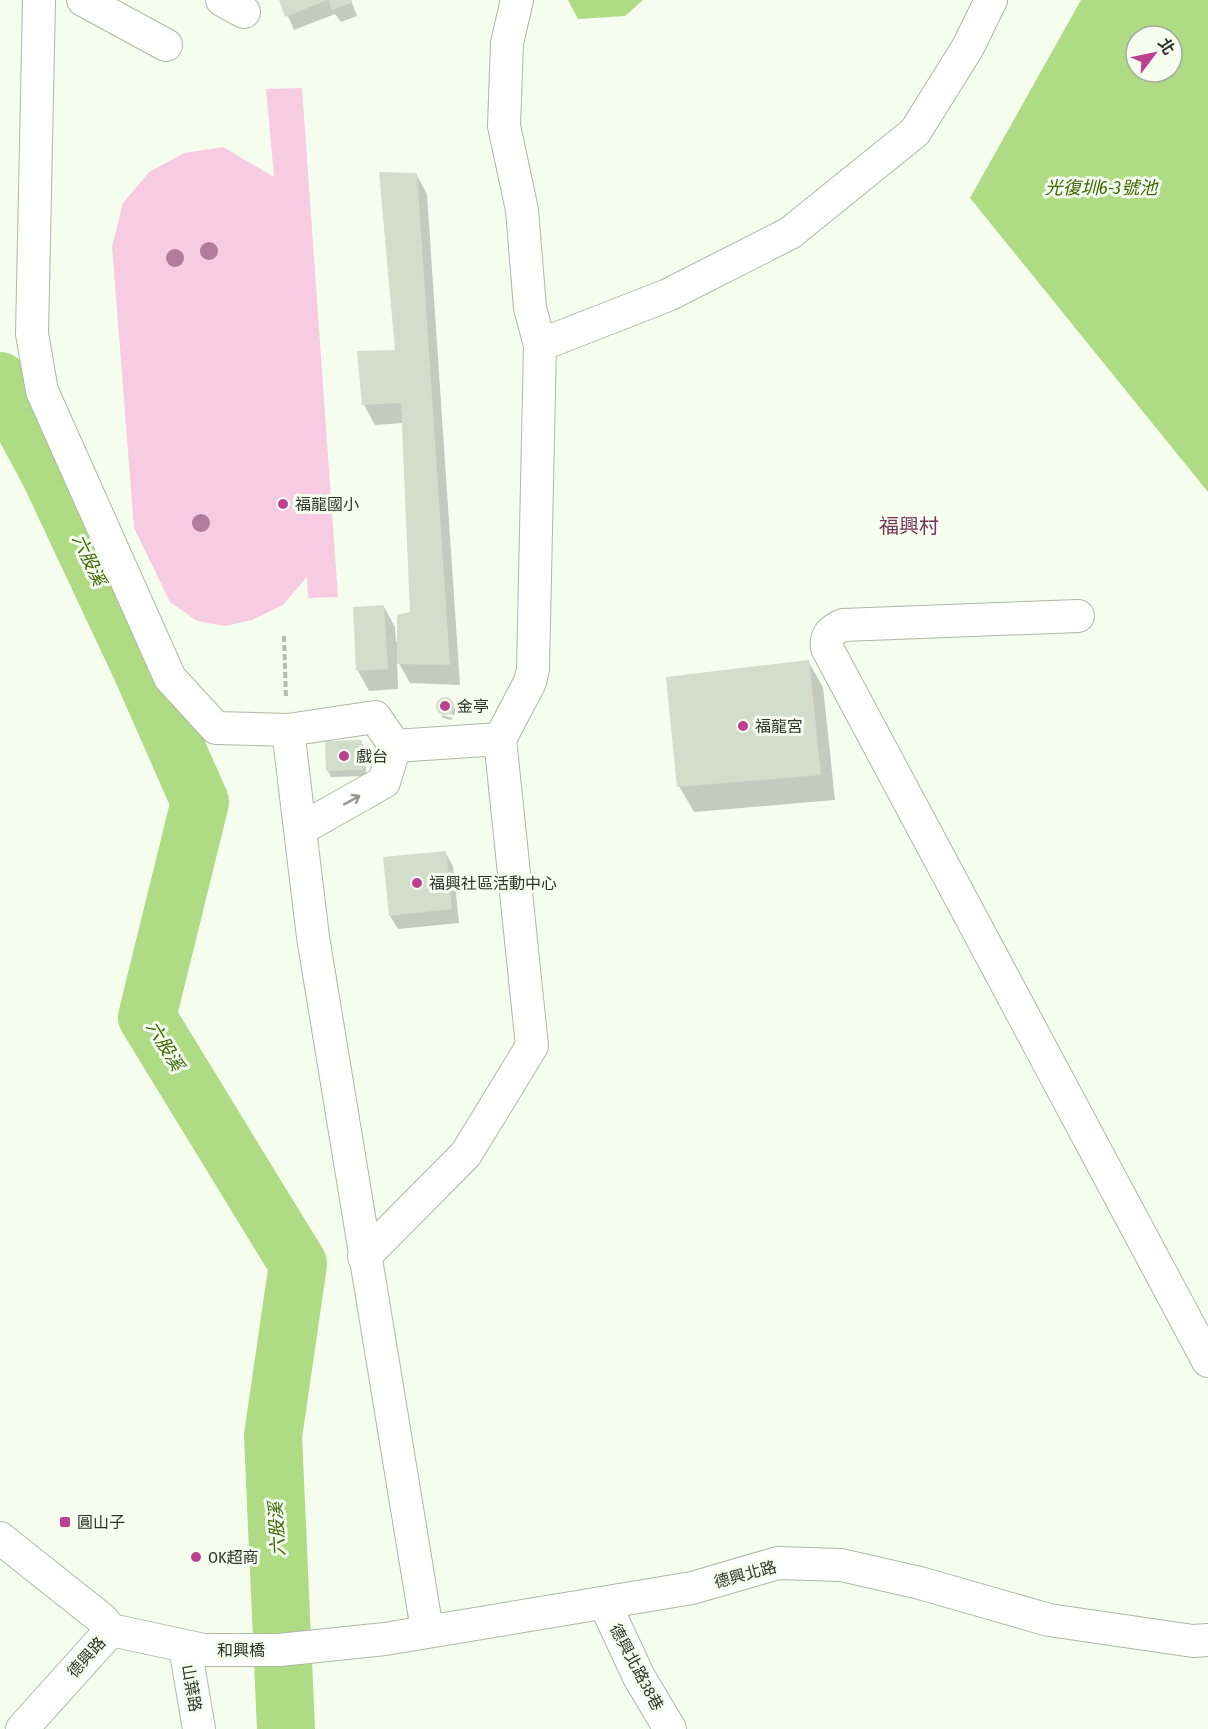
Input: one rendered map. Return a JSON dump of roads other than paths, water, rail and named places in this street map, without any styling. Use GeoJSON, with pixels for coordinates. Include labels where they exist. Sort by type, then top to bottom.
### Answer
{"type":"FeatureCollection","features":[{"type":"Feature","properties":{"kind":"street"},"geometry":{"type":"LineString","coordinates":[[39,0],[32,334],[42,391],[170,678],[216,728],[288,730],[375,717],[395,746]]}},
{"type":"Feature","properties":{"kind":"street"},"geometry":{"type":"LineString","coordinates":[[83,0],[166,45]]}},
{"type":"Feature","properties":{"kind":"street"},"geometry":{"type":"LineString","coordinates":[[364,1257],[466,1154],[532,1046],[500,739],[530,682],[533,669],[540,345],[530,309],[522,210],[504,126],[507,43],[517,0]]}},
{"type":"Feature","properties":{"kind":"street"},"geometry":{"type":"LineString","coordinates":[[540,345],[668,295],[790,233],[915,132],[968,47],[991,0]]}},
{"type":"Feature","properties":{"kind":"street"},"geometry":{"type":"LineString","coordinates":[[1078,616],[843,625],[830,632],[826,641],[832,658],[1208,1360]]}},
{"type":"Feature","properties":{"kind":"street"},"geometry":{"type":"LineString","coordinates":[[288,730],[313,937],[427,1630]]}},
{"type":"Feature","properties":{"kind":"street"},"geometry":{"type":"LineString","coordinates":[[395,746],[500,739]]}},
{"type":"Feature","properties":{"kind":"street"},"geometry":{"type":"LineString","coordinates":[[301,829],[384,782],[395,746]]}},
{"type":"Feature","properties":{"kind":"street"},"geometry":{"type":"LineString","coordinates":[[0,1538],[102,1619],[111,1630]]}},
{"type":"Feature","properties":{"kind":"street","name":"德興北路"},"geometry":{"type":"LineString","coordinates":[[279,1650],[385,1639],[427,1630],[605,1604],[692,1588],[778,1563],[841,1565],[920,1583],[1049,1620],[1193,1641],[1208,1640]]}},
{"type":"Feature","properties":{"kind":"street","name":"德興北路38巷"},"geometry":{"type":"LineString","coordinates":[[605,1604],[639,1677],[670,1729]]}},
{"type":"Feature","properties":{"kind":"street","name":"德興路"},"geometry":{"type":"LineString","coordinates":[[22,1729],[111,1630],[195,1649]]}},
{"type":"Feature","properties":{"kind":"street","name":"和興橋"},"geometry":{"type":"LineString","coordinates":[[195,1649],[279,1650]]}},
{"type":"Feature","properties":{"kind":"street","name":"山葉路"},"geometry":{"type":"LineString","coordinates":[[195,1649],[199,1729]]}},
{"type":"Feature","properties":{"kind":"water"},"geometry":{"type":"Polygon","coordinates":[[[568,0],[643,0],[625,16],[578,19],[568,0]]]}},
{"type":"Feature","properties":{"kind":"water","name":"光復圳6-3號池"},"geometry":{"type":"Polygon","coordinates":[[[1081,0],[1208,0],[1208,492],[970,198],[1081,0]]]}},
{"type":"Feature","properties":{"kind":"waterway","name":"六股溪"},"geometry":{"type":"LineString","coordinates":[[0,381],[50,474],[141,668],[200,802],[147,1017],[298,1264],[273,1436],[286,1729]]}},
{"type":"Feature","properties":{"kind":"place","name":"福龍國小"},"geometry":{"type":"Point","coordinates":[283,504]}},
{"type":"Feature","properties":{"kind":"place","name":"金亭"},"geometry":{"type":"Point","coordinates":[445,706]}},
{"type":"Feature","properties":{"kind":"place","name":"福龍宮"},"geometry":{"type":"Point","coordinates":[743,726]}},
{"type":"Feature","properties":{"kind":"place","name":"戲台"},"geometry":{"type":"Point","coordinates":[344,756]}},
{"type":"Feature","properties":{"kind":"place","name":"福興社區活動中心"},"geometry":{"type":"Point","coordinates":[417,883]}},
{"type":"Feature","properties":{"kind":"place","name":"圓山子"},"geometry":{"type":"Point","coordinates":[65,1522]}},
{"type":"Feature","properties":{"kind":"place","name":"OK超商"},"geometry":{"type":"Point","coordinates":[196,1557]}},
{"type":"Feature","properties":{"kind":"district","name":"福興村"},"geometry":{"type":"Point","coordinates":[909,526]}}]}
